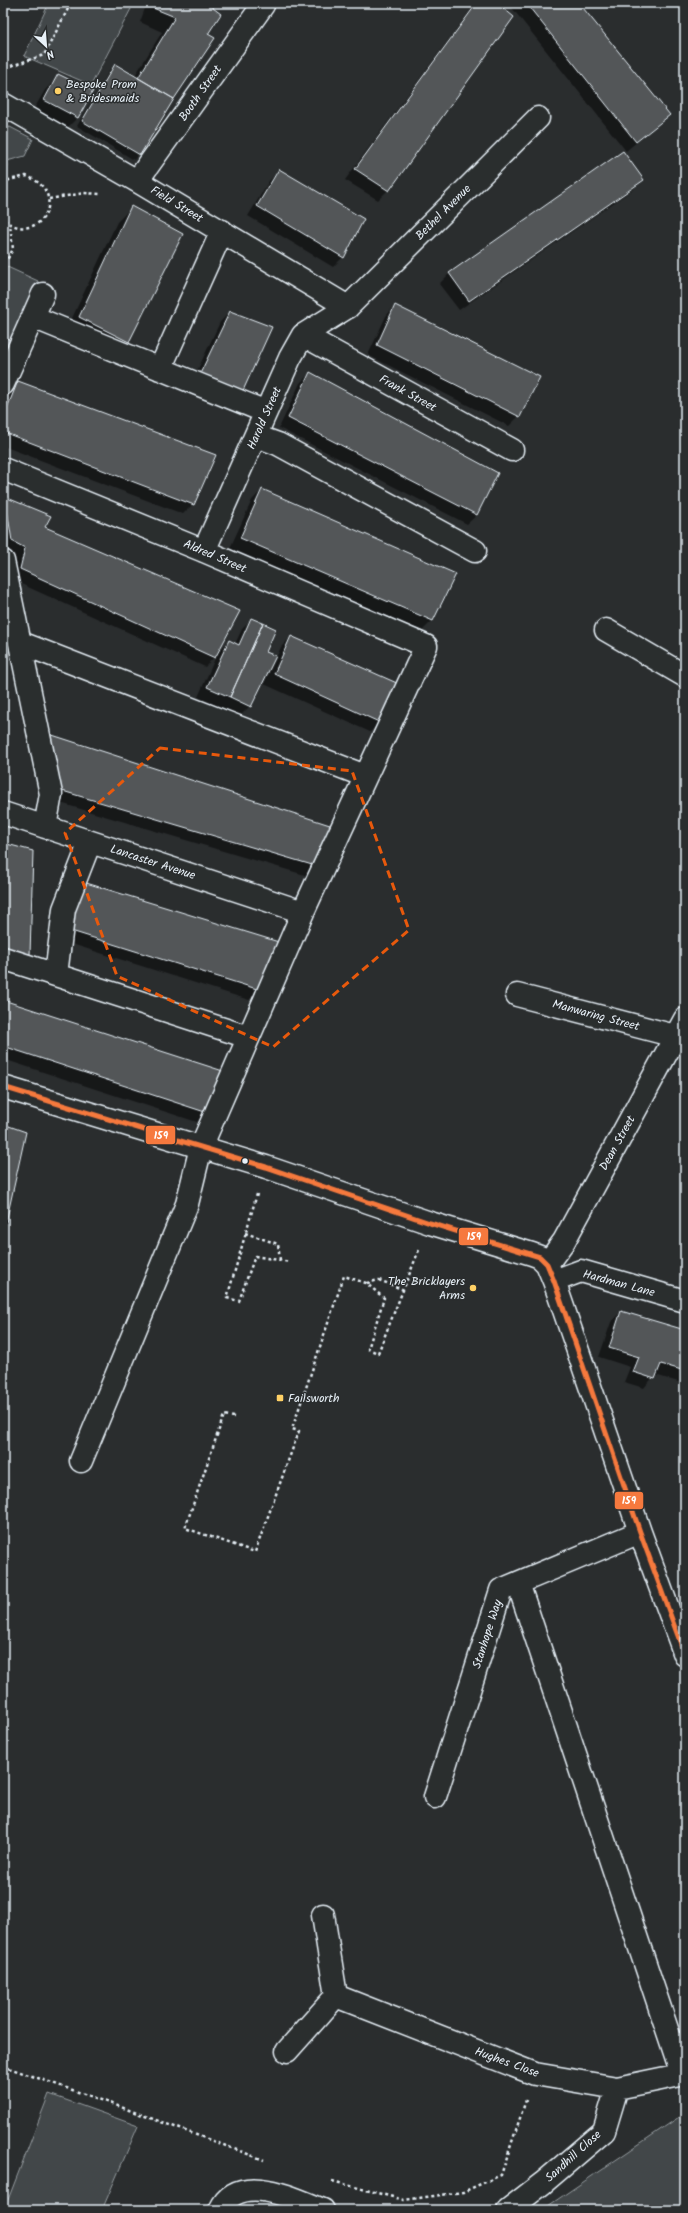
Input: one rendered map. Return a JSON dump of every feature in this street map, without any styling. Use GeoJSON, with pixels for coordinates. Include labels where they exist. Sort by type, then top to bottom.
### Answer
{"type":"FeatureCollection","features":[{"type":"Feature","properties":{"kind":"street","name":"Booth Street"},"geometry":{"type":"LineString","coordinates":[[137,181],[263,5]]}},
{"type":"Feature","properties":{"kind":"street","name":"Field Street"},"geometry":{"type":"LineString","coordinates":[[3,104],[137,181],[348,306]]}},
{"type":"Feature","properties":{"kind":"street","name":"Bethel Avenue"},"geometry":{"type":"LineString","coordinates":[[348,306],[538,118]]}},
{"type":"Feature","properties":{"kind":"street"},"geometry":{"type":"LineString","coordinates":[[160,369],[222,231]]}},
{"type":"Feature","properties":{"kind":"street"},"geometry":{"type":"LineString","coordinates":[[3,384],[43,294]]}},
{"type":"Feature","properties":{"kind":"street","name":"Harold Street"},"geometry":{"type":"LineString","coordinates":[[204,551],[290,358],[303,335],[348,306]]}},
{"type":"Feature","properties":{"kind":"street"},"geometry":{"type":"LineString","coordinates":[[33,317],[266,412]]}},
{"type":"Feature","properties":{"kind":"street","name":"Frank Street"},"geometry":{"type":"LineString","coordinates":[[303,335],[512,450]]}},
{"type":"Feature","properties":{"kind":"street"},"geometry":{"type":"LineString","coordinates":[[256,436],[278,444],[475,551]]}},
{"type":"Feature","properties":{"kind":"street","name":"Aldred Street"},"geometry":{"type":"LineString","coordinates":[[3,469],[204,551],[426,646],[365,776]]}},
{"type":"Feature","properties":{"kind":"street"},"geometry":{"type":"LineString","coordinates":[[3,561],[51,794],[44,827]]}},
{"type":"Feature","properties":{"kind":"street"},"geometry":{"type":"LineString","coordinates":[[606,630],[685,676]]}},
{"type":"Feature","properties":{"kind":"street"},"geometry":{"type":"LineString","coordinates":[[21,643],[365,776],[303,912],[201,1147],[187,1204],[81,1461]]}},
{"type":"Feature","properties":{"kind":"street","name":"Lancaster Avenue"},"geometry":{"type":"LineString","coordinates":[[3,813],[303,912]]}},
{"type":"Feature","properties":{"kind":"street"},"geometry":{"type":"LineString","coordinates":[[56,975],[64,909],[90,842]]}},
{"type":"Feature","properties":{"kind":"street"},"geometry":{"type":"LineString","coordinates":[[3,958],[248,1037]]}},
{"type":"Feature","properties":{"kind":"street","name":"Manwaring Street"},"geometry":{"type":"LineString","coordinates":[[517,995],[680,1028]]}},
{"type":"Feature","properties":{"kind":"street","name":"Dean Street"},"geometry":{"type":"LineString","coordinates":[[551,1273],[564,1240],[680,1028]]}},
{"type":"Feature","properties":{"kind":"street"},"geometry":{"type":"LineString","coordinates":[[3,1087],[266,1167],[430,1223],[540,1257],[551,1273],[640,1532],[685,1655]]}},
{"type":"Feature","properties":{"kind":"street","name":"Hardman Lane"},"geometry":{"type":"LineString","coordinates":[[551,1273],[581,1271],[685,1301]]}},
{"type":"Feature","properties":{"kind":"street","name":"Stanhope Way"},"geometry":{"type":"LineString","coordinates":[[435,1798],[501,1590],[640,1532]]}},
{"type":"Feature","properties":{"kind":"street"},"geometry":{"type":"LineString","coordinates":[[518,1583],[684,2074]]}},
{"type":"Feature","properties":{"kind":"street"},"geometry":{"type":"LineString","coordinates":[[287,2051],[336,1996],[323,1915]]}},
{"type":"Feature","properties":{"kind":"street","name":"Hughes Close"},"geometry":{"type":"LineString","coordinates":[[336,1996],[535,2074],[617,2088],[684,2074]]}},
{"type":"Feature","properties":{"kind":"street","name":"Sandhill Close"},"geometry":{"type":"LineString","coordinates":[[508,2210],[543,2183],[604,2131],[617,2088]]}},
{"type":"Feature","properties":{"kind":"street"},"geometry":{"type":"LineString","coordinates":[[220,2210],[223,2203],[243,2191],[264,2189],[323,2210]]}},
{"type":"Feature","properties":{"kind":"path"},"geometry":{"type":"LineString","coordinates":[[11,66],[44,55],[72,3]]}},
{"type":"Feature","properties":{"kind":"path"},"geometry":{"type":"LineString","coordinates":[[3,185],[17,176],[26,176],[42,184],[49,199],[46,215],[34,226],[26,228],[10,225],[3,219]]}},
{"type":"Feature","properties":{"kind":"path"},"geometry":{"type":"LineString","coordinates":[[49,199],[84,193],[129,194],[137,181]]}},
{"type":"Feature","properties":{"kind":"path"},"geometry":{"type":"LineString","coordinates":[[3,258],[7,260],[13,248],[10,225]]}},
{"type":"Feature","properties":{"kind":"path"},"geometry":{"type":"LineString","coordinates":[[266,1167],[245,1233],[227,1298],[239,1301],[255,1256],[290,1262]]}},
{"type":"Feature","properties":{"kind":"path"},"geometry":{"type":"LineString","coordinates":[[234,1417],[224,1415],[185,1528],[255,1552],[299,1431],[292,1429],[344,1276],[366,1283],[384,1298],[368,1349],[378,1353],[430,1223]]}},
{"type":"Feature","properties":{"kind":"path"},"geometry":{"type":"LineString","coordinates":[[245,1233],[278,1244],[280,1260]]}},
{"type":"Feature","properties":{"kind":"path"},"geometry":{"type":"LineString","coordinates":[[366,1283],[379,1280],[404,1290]]}},
{"type":"Feature","properties":{"kind":"path"},"geometry":{"type":"LineString","coordinates":[[3,2066],[110,2103],[267,2161]]}},
{"type":"Feature","properties":{"kind":"path"},"geometry":{"type":"LineString","coordinates":[[327,2180],[404,2200],[463,2192],[501,2174],[535,2074]]}},
{"type":"Feature","properties":{"kind":"highlighted area"},"geometry":{"type":"Polygon","coordinates":[[[160,748],[352,771],[409,930],[273,1047],[117,976],[65,833],[160,748]]]}},
{"type":"Feature","properties":{"kind":"shaded area"},"geometry":{"type":"Polygon","coordinates":[[[49,3],[133,5],[91,85],[24,56],[49,3]]]}},
{"type":"Feature","properties":{"kind":"shaded area"},"geometry":{"type":"Polygon","coordinates":[[[10,127],[33,139],[25,156],[7,161],[8,166],[3,169],[3,129],[10,127]]]}},
{"type":"Feature","properties":{"kind":"shaded area"},"geometry":{"type":"Polygon","coordinates":[[[3,265],[38,281],[12,341],[3,336],[3,265]]]}},
{"type":"Feature","properties":{"kind":"shaded area"},"geometry":{"type":"Polygon","coordinates":[[[49,2094],[138,2126],[102,2210],[4,2210],[49,2094]]]}},
{"type":"Feature","properties":{"kind":"shaded area"},"geometry":{"type":"Polygon","coordinates":[[[685,2113],[685,2210],[542,2210],[685,2113]]]}},
{"type":"Feature","properties":{"kind":"building"},"geometry":{"type":"Polygon","coordinates":[[[155,3],[215,3],[213,8],[221,14],[208,34],[215,38],[174,99],[138,78],[175,17],[153,8],[155,3]]]}},
{"type":"Feature","properties":{"kind":"building"},"geometry":{"type":"Polygon","coordinates":[[[477,3],[497,3],[514,17],[389,191],[355,169],[477,3]]]}},
{"type":"Feature","properties":{"kind":"building"},"geometry":{"type":"Polygon","coordinates":[[[526,3],[579,3],[670,115],[636,142],[526,3]]]}},
{"type":"Feature","properties":{"kind":"building"},"geometry":{"type":"Polygon","coordinates":[[[115,64],[174,99],[140,155],[82,121],[115,64]]]}},
{"type":"Feature","properties":{"kind":"building"},"geometry":{"type":"Polygon","coordinates":[[[58,74],[93,91],[78,118],[44,100],[58,74]]]}},
{"type":"Feature","properties":{"kind":"building"},"geometry":{"type":"Polygon","coordinates":[[[623,151],[644,180],[469,301],[449,273],[623,151]]]}},
{"type":"Feature","properties":{"kind":"building"},"geometry":{"type":"Polygon","coordinates":[[[279,169],[364,219],[344,258],[257,206],[279,169]]]}},
{"type":"Feature","properties":{"kind":"building"},"geometry":{"type":"Polygon","coordinates":[[[131,206],[183,234],[129,342],[79,317],[131,206]]]}},
{"type":"Feature","properties":{"kind":"building"},"geometry":{"type":"Polygon","coordinates":[[[395,305],[540,377],[520,417],[377,345],[395,305]]]}},
{"type":"Feature","properties":{"kind":"building"},"geometry":{"type":"Polygon","coordinates":[[[230,311],[272,327],[241,395],[198,378],[230,311]]]}},
{"type":"Feature","properties":{"kind":"building"},"geometry":{"type":"Polygon","coordinates":[[[3,336],[12,341],[3,358],[3,336]]]}},
{"type":"Feature","properties":{"kind":"building"},"geometry":{"type":"Polygon","coordinates":[[[310,372],[498,473],[477,515],[288,418],[310,372]]]}},
{"type":"Feature","properties":{"kind":"building"},"geometry":{"type":"Polygon","coordinates":[[[18,381],[216,455],[194,505],[3,432],[3,418],[18,381]]]}},
{"type":"Feature","properties":{"kind":"building"},"geometry":{"type":"Polygon","coordinates":[[[262,489],[456,574],[433,621],[240,538],[262,489]]]}},
{"type":"Feature","properties":{"kind":"building"},"geometry":{"type":"Polygon","coordinates":[[[5,497],[51,516],[45,527],[240,611],[215,658],[20,569],[25,548],[12,541],[5,497]]]}},
{"type":"Feature","properties":{"kind":"building"},"geometry":{"type":"Polygon","coordinates":[[[251,618],[263,623],[230,697],[207,687],[229,640],[239,645],[251,618]]]}},
{"type":"Feature","properties":{"kind":"building"},"geometry":{"type":"Polygon","coordinates":[[[263,623],[276,629],[266,652],[276,656],[251,707],[230,697],[263,623]]]}},
{"type":"Feature","properties":{"kind":"building"},"geometry":{"type":"Polygon","coordinates":[[[291,636],[399,684],[381,723],[274,674],[291,636]]]}},
{"type":"Feature","properties":{"kind":"building"},"geometry":{"type":"Polygon","coordinates":[[[49,734],[336,827],[319,867],[59,790],[49,734]]]}},
{"type":"Feature","properties":{"kind":"building"},"geometry":{"type":"Polygon","coordinates":[[[3,843],[33,851],[30,955],[3,946],[3,843]]]}},
{"type":"Feature","properties":{"kind":"building"},"geometry":{"type":"Polygon","coordinates":[[[83,882],[282,943],[260,990],[68,930],[83,882]]]}},
{"type":"Feature","properties":{"kind":"building"},"geometry":{"type":"Polygon","coordinates":[[[3,1000],[223,1071],[208,1113],[3,1046],[3,1000]]]}},
{"type":"Feature","properties":{"kind":"building"},"geometry":{"type":"Polygon","coordinates":[[[3,1124],[26,1132],[3,1236],[3,1124]]]}},
{"type":"Feature","properties":{"kind":"building"},"geometry":{"type":"Polygon","coordinates":[[[621,1311],[685,1330],[685,1371],[661,1364],[655,1379],[633,1372],[639,1357],[609,1348],[621,1311]]]}},
{"type":"Feature","properties":{"kind":"transit line","name":"159"},"geometry":{"type":"LineString","coordinates":[[3,1087],[266,1167],[430,1223],[540,1257],[547,1264],[554,1281],[640,1532],[685,1655]]}},
{"type":"Feature","properties":{"kind":"place","name":"Bespoke Prom & Bridesmaids"},"geometry":{"type":"Point","coordinates":[58,91]}},
{"type":"Feature","properties":{"kind":"place","name":"The Bricklayers Arms"},"geometry":{"type":"Point","coordinates":[473,1288]}},
{"type":"Feature","properties":{"kind":"place","name":"Failsworth"},"geometry":{"type":"Point","coordinates":[280,1398]}}]}
